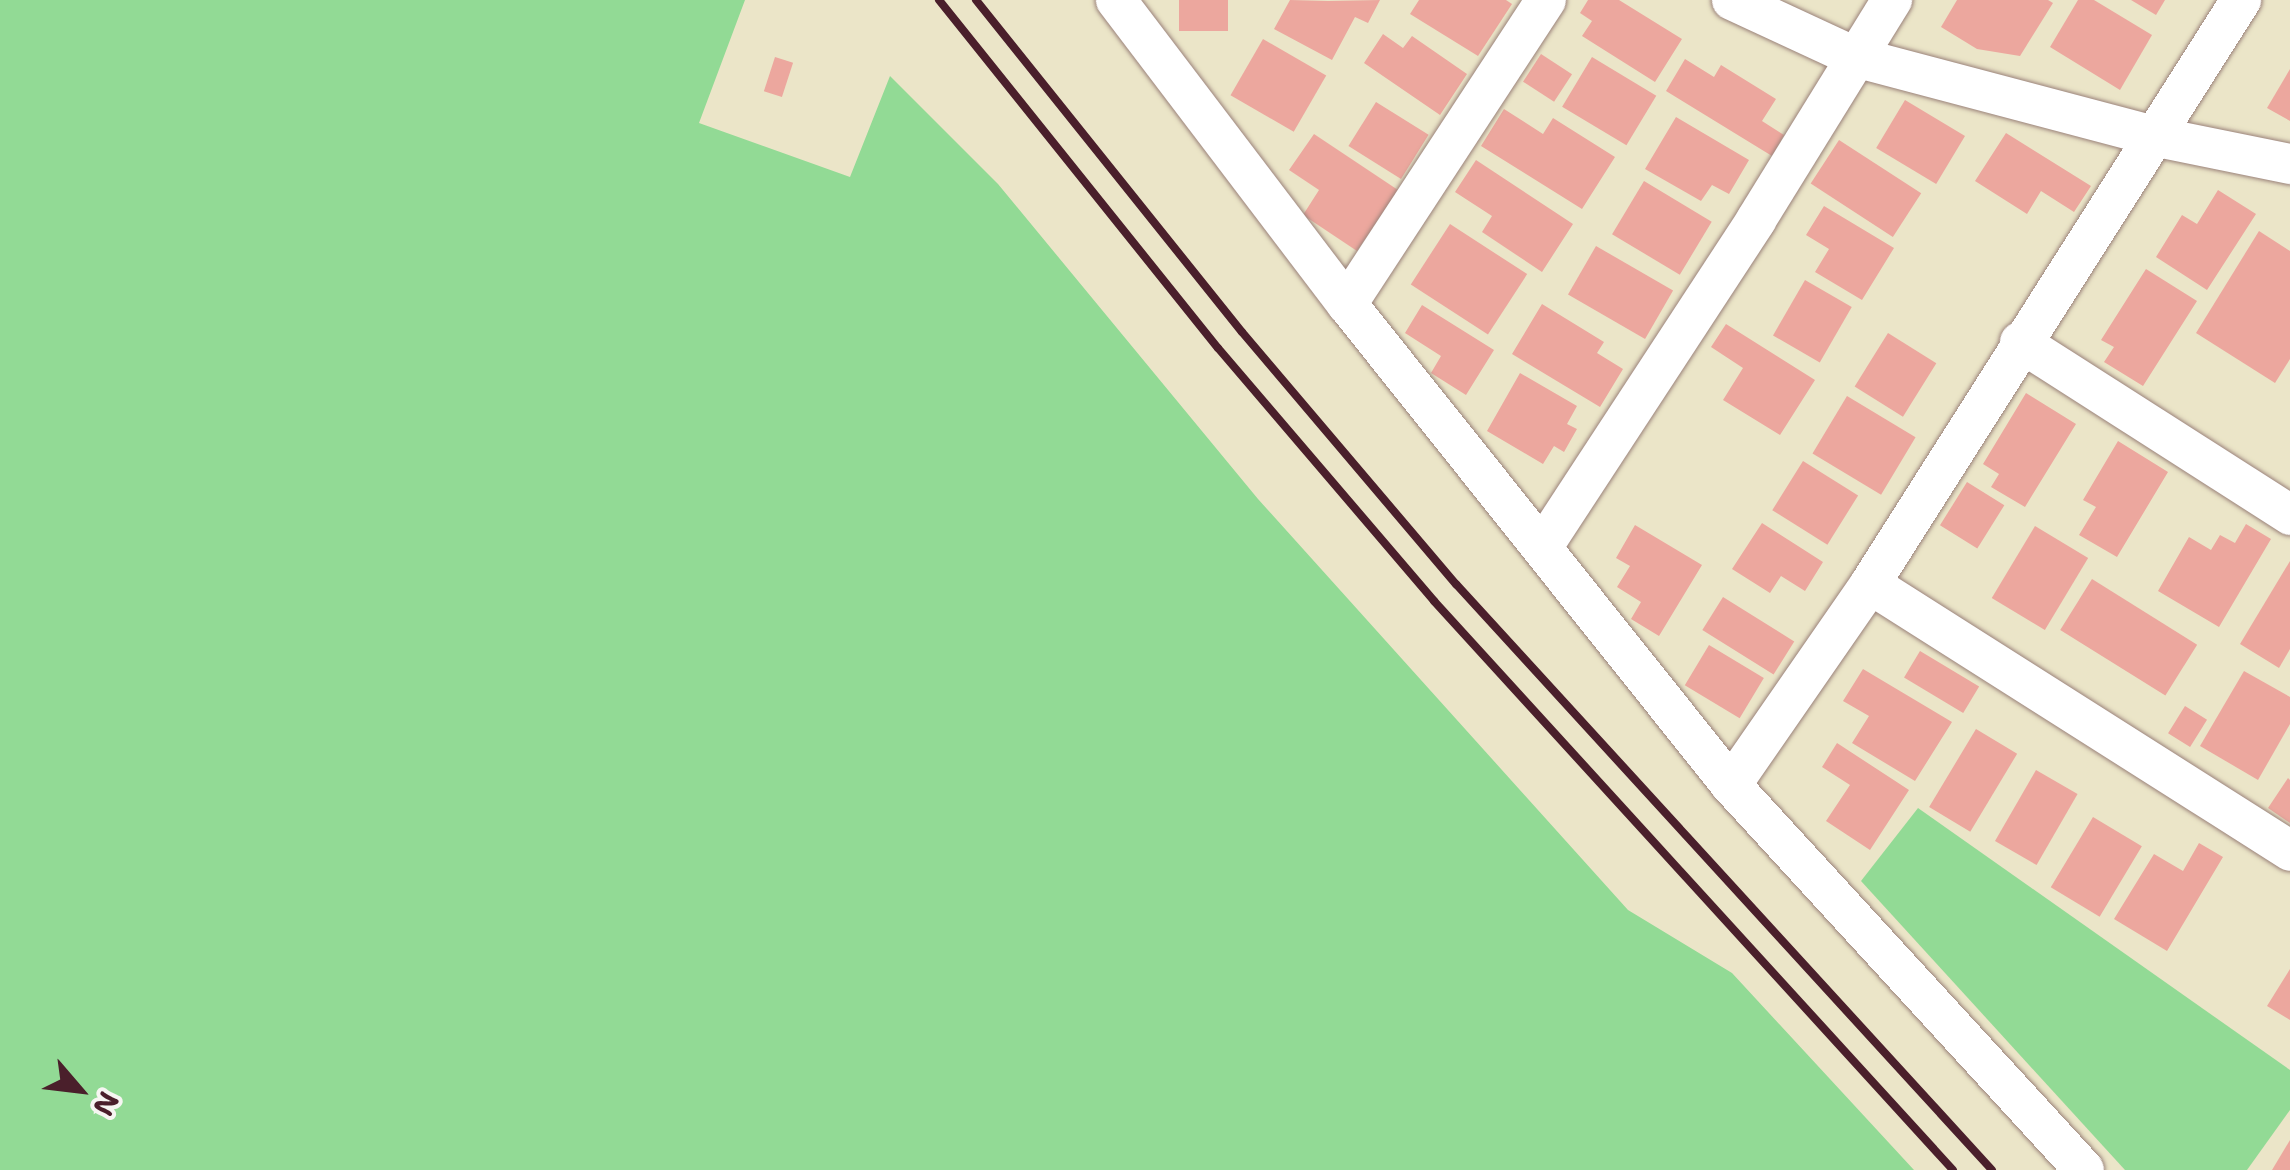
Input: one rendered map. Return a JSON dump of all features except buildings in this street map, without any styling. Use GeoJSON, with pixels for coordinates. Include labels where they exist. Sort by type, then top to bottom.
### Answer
{"type":"FeatureCollection","features":[{"type":"Feature","properties":{"kind":"street"},"geometry":{"type":"LineString","coordinates":[[1116,0],[1347,304],[1731,785],[2084,1170]]}},
{"type":"Feature","properties":{"kind":"street"},"geometry":{"type":"LineString","coordinates":[[1347,304],[1546,0]]}},
{"type":"Feature","properties":{"kind":"street"},"geometry":{"type":"LineString","coordinates":[[1732,0],[1856,58],[2157,137],[2290,164]]}},
{"type":"Feature","properties":{"kind":"street"},"geometry":{"type":"LineString","coordinates":[[1543,546],[1756,220],[1892,0]]}},
{"type":"Feature","properties":{"kind":"street"},"geometry":{"type":"LineString","coordinates":[[1731,785],[1870,584],[2020,342],[2157,137],[2241,0]]}},
{"type":"Feature","properties":{"kind":"street"},"geometry":{"type":"LineString","coordinates":[[2020,342],[2290,515]]}},
{"type":"Feature","properties":{"kind":"street"},"geometry":{"type":"LineString","coordinates":[[1870,584],[2290,851]]}},
{"type":"Feature","properties":{"kind":"green space"},"geometry":{"type":"Polygon","coordinates":[[[0,0],[745,0],[699,123],[850,177],[890,76],[998,184],[1258,499],[1628,910],[1732,973],[1914,1170],[0,1170],[0,0]]]}},
{"type":"Feature","properties":{"kind":"green space"},"geometry":{"type":"Polygon","coordinates":[[[1918,808],[2290,1070],[2290,1110],[2247,1170],[2125,1170],[1861,881],[1918,808]]]}},
{"type":"Feature","properties":{"kind":"railway"},"geometry":{"type":"LineString","coordinates":[[939,0],[1218,348],[1434,601],[1953,1170]]}},
{"type":"Feature","properties":{"kind":"railway"},"geometry":{"type":"LineString","coordinates":[[976,0],[1242,332],[1456,584],[1992,1170]]}}]}
